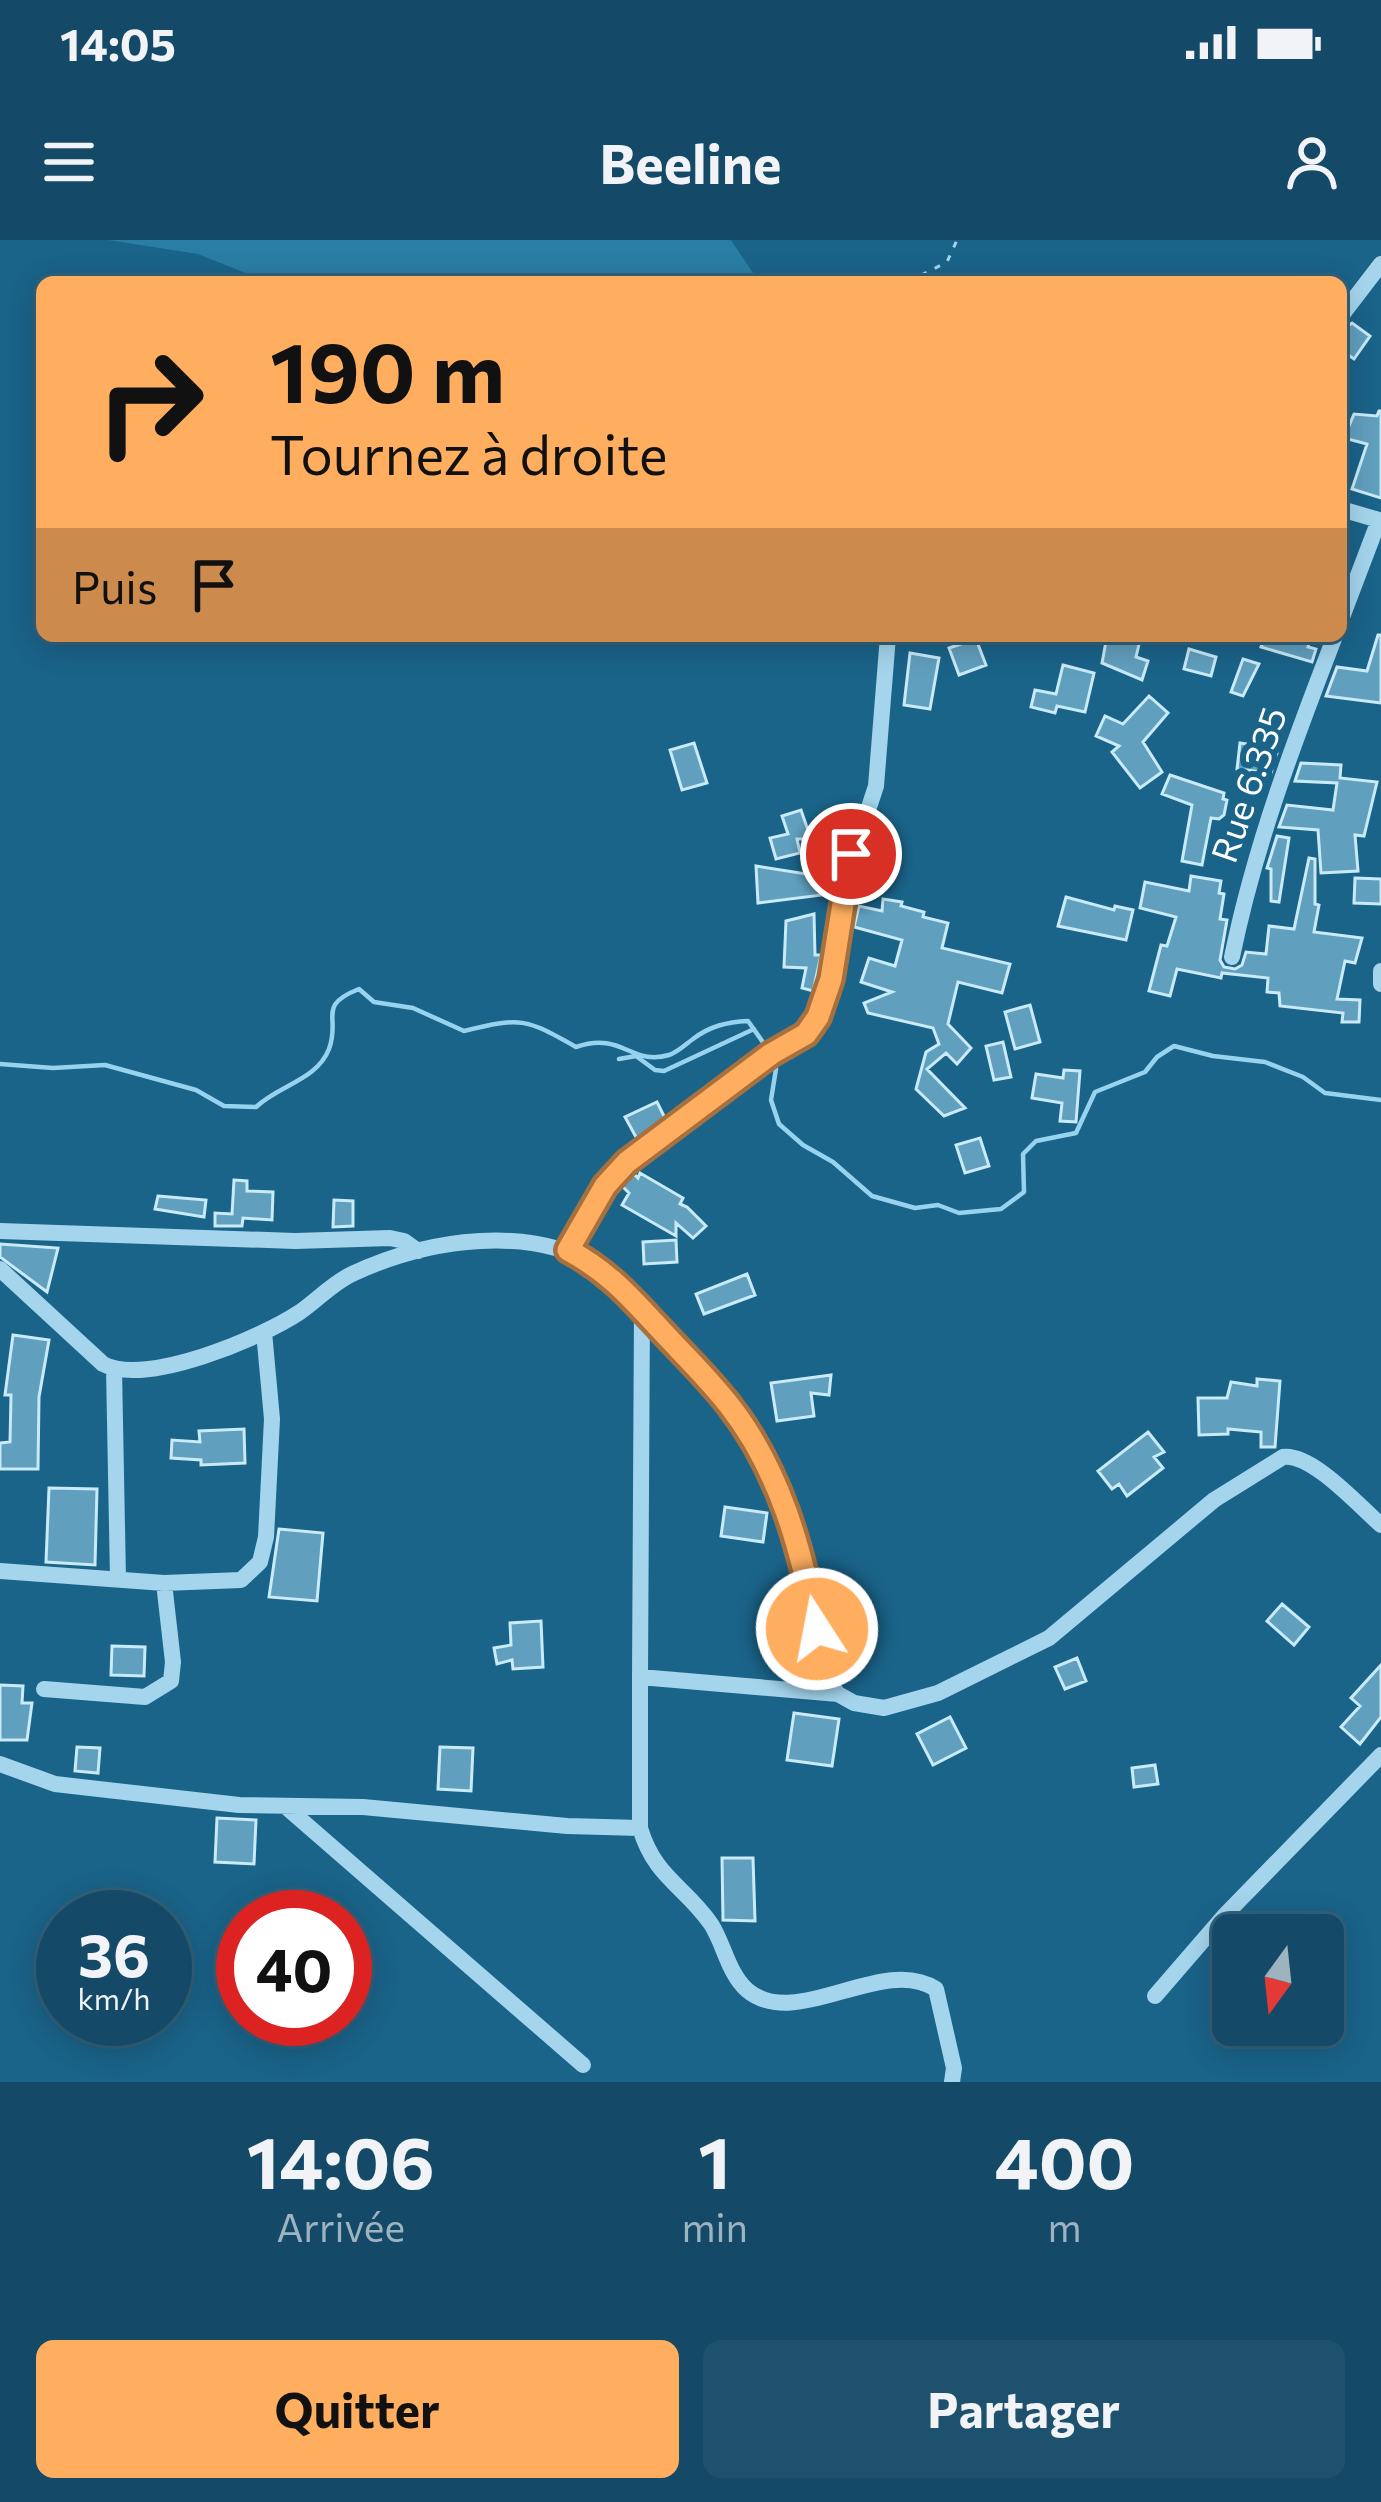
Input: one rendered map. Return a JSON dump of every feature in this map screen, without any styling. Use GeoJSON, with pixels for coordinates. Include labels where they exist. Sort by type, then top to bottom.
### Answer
{"type":"FeatureCollection","features":[{"type":"Feature","properties":{"kind":"street"},"geometry":{"type":"LineString","coordinates":[[1347,308],[1381,264]]}},
{"type":"Feature","properties":{"kind":"street"},"geometry":{"type":"LineString","coordinates":[[1347,510],[1380,519],[1347,604]]}},
{"type":"Feature","properties":{"kind":"street"},"geometry":{"type":"LineString","coordinates":[[568,1250],[605,1186],[627,1162],[771,1054],[806,1034],[818,1017],[831,979],[851,854],[876,787],[888,642]]}},
{"type":"Feature","properties":{"kind":"street","name":"Rue 6.335"},"geometry":{"type":"LineString","coordinates":[[1232,957],[1245,892],[1277,784],[1333,642]]}},
{"type":"Feature","properties":{"kind":"street"},"geometry":{"type":"LineString","coordinates":[[1381,971],[1381,984]]}},
{"type":"Feature","properties":{"kind":"street"},"geometry":{"type":"LineString","coordinates":[[0,1231],[295,1240],[391,1238],[404,1240],[418,1251]]}},
{"type":"Feature","properties":{"kind":"street"},"geometry":{"type":"LineString","coordinates":[[0,1269],[114,1370],[141,1370],[264,1332],[350,1275],[418,1251],[477,1242],[568,1250],[610,1275],[732,1408],[775,1482],[801,1549],[831,1685],[838,1694]]}},
{"type":"Feature","properties":{"kind":"street"},"geometry":{"type":"LineString","coordinates":[[642,1309],[640,1828],[648,1856],[710,1924],[747,1990],[784,2003],[846,1987],[922,1980],[936,1988],[954,2068],[952,2082]]}},
{"type":"Feature","properties":{"kind":"street"},"geometry":{"type":"LineString","coordinates":[[0,1571],[164,1583],[241,1580],[260,1562],[266,1537],[272,1419],[264,1332]]}},
{"type":"Feature","properties":{"kind":"street"},"geometry":{"type":"LineString","coordinates":[[114,1370],[118,1579]]}},
{"type":"Feature","properties":{"kind":"street"},"geometry":{"type":"LineString","coordinates":[[640,1677],[838,1694],[870,1707],[938,1693],[1049,1638],[1214,1500],[1283,1457],[1294,1455],[1311,1466],[1381,1526]]}},
{"type":"Feature","properties":{"kind":"street"},"geometry":{"type":"LineString","coordinates":[[44,1689],[145,1697],[171,1682],[164,1583]]}},
{"type":"Feature","properties":{"kind":"street"},"geometry":{"type":"LineString","coordinates":[[1155,1996],[1225,1916],[1381,1755]]}},
{"type":"Feature","properties":{"kind":"street"},"geometry":{"type":"LineString","coordinates":[[0,1764],[55,1784],[239,1805],[363,1807],[585,1828],[640,1828]]}},
{"type":"Feature","properties":{"kind":"street"},"geometry":{"type":"LineString","coordinates":[[285,1806],[583,2065]]}},
{"type":"Feature","properties":{"kind":"path"},"geometry":{"type":"LineString","coordinates":[[919,276],[946,262],[957,240]]}},
{"type":"Feature","properties":{"kind":"shaded area"},"geometry":{"type":"Polygon","coordinates":[[[108,240],[731,240],[755,276],[253,276],[198,254],[108,240]]]}},
{"type":"Feature","properties":{"kind":"building"},"geometry":{"type":"Polygon","coordinates":[[[1352,323],[1370,336],[1354,359],[1347,354],[1347,327],[1352,323]]]}},
{"type":"Feature","properties":{"kind":"building"},"geometry":{"type":"Polygon","coordinates":[[[1381,411],[1381,498],[1352,489],[1367,444],[1347,439],[1354,414],[1377,416],[1381,411]]]}},
{"type":"Feature","properties":{"kind":"building"},"geometry":{"type":"Polygon","coordinates":[[[1378,635],[1381,703],[1326,696],[1337,667],[1367,671],[1378,635]]]}},
{"type":"Feature","properties":{"kind":"building"},"geometry":{"type":"Polygon","coordinates":[[[977,642],[986,665],[959,675],[949,648],[977,642]]]}},
{"type":"Feature","properties":{"kind":"building"},"geometry":{"type":"Polygon","coordinates":[[[1106,642],[1140,642],[1136,657],[1148,661],[1142,680],[1102,663],[1106,642]]]}},
{"type":"Feature","properties":{"kind":"building"},"geometry":{"type":"Polygon","coordinates":[[[1263,642],[1309,642],[1308,647],[1316,649],[1312,662],[1261,647],[1263,642]]]}},
{"type":"Feature","properties":{"kind":"building"},"geometry":{"type":"Polygon","coordinates":[[[1189,649],[1216,657],[1211,676],[1184,669],[1189,649]]]}},
{"type":"Feature","properties":{"kind":"building"},"geometry":{"type":"Polygon","coordinates":[[[910,653],[939,658],[930,709],[904,705],[910,653]]]}},
{"type":"Feature","properties":{"kind":"building"},"geometry":{"type":"Polygon","coordinates":[[[1243,659],[1259,664],[1243,696],[1231,692],[1243,659]]]}},
{"type":"Feature","properties":{"kind":"building"},"geometry":{"type":"Polygon","coordinates":[[[1063,665],[1094,673],[1085,712],[1057,706],[1055,713],[1031,707],[1035,690],[1056,694],[1063,665]]]}},
{"type":"Feature","properties":{"kind":"building"},"geometry":{"type":"Polygon","coordinates":[[[1149,696],[1168,713],[1143,742],[1162,772],[1140,788],[1112,752],[1119,746],[1096,736],[1105,716],[1123,724],[1149,696]]]}},
{"type":"Feature","properties":{"kind":"building"},"geometry":{"type":"Polygon","coordinates":[[[1261,710],[1288,716],[1271,773],[1237,769],[1240,743],[1253,745],[1261,710]]]}},
{"type":"Feature","properties":{"kind":"building"},"geometry":{"type":"Polygon","coordinates":[[[694,743],[707,783],[682,790],[670,750],[694,743]]]}},
{"type":"Feature","properties":{"kind":"building"},"geometry":{"type":"Polygon","coordinates":[[[1301,763],[1341,765],[1340,778],[1377,782],[1364,836],[1355,835],[1358,871],[1321,873],[1318,830],[1279,827],[1287,805],[1333,810],[1337,783],[1295,781],[1301,763]]]}},
{"type":"Feature","properties":{"kind":"building"},"geometry":{"type":"Polygon","coordinates":[[[1170,775],[1224,793],[1227,800],[1224,815],[1211,818],[1202,865],[1182,861],[1192,805],[1162,794],[1170,775]]]}},
{"type":"Feature","properties":{"kind":"building"},"geometry":{"type":"Polygon","coordinates":[[[801,810],[811,839],[797,839],[800,853],[776,859],[770,838],[788,834],[782,816],[801,810]]]}},
{"type":"Feature","properties":{"kind":"building"},"geometry":{"type":"Polygon","coordinates":[[[1277,836],[1289,838],[1279,902],[1271,901],[1271,869],[1267,868],[1277,836]]]}},
{"type":"Feature","properties":{"kind":"building"},"geometry":{"type":"Polygon","coordinates":[[[1309,858],[1315,859],[1315,904],[1319,905],[1314,932],[1362,938],[1355,963],[1345,961],[1337,999],[1360,1000],[1359,1022],[1342,1022],[1343,1013],[1280,1006],[1279,993],[1267,992],[1268,978],[1222,973],[1221,978],[1177,969],[1170,996],[1149,991],[1161,945],[1167,946],[1176,917],[1140,908],[1145,882],[1189,891],[1191,876],[1221,881],[1220,919],[1227,920],[1220,960],[1224,967],[1235,969],[1242,965],[1246,952],[1266,954],[1269,926],[1294,929],[1309,858]]]}},
{"type":"Feature","properties":{"kind":"building"},"geometry":{"type":"Polygon","coordinates":[[[756,866],[832,878],[830,894],[758,903],[756,866]]]}},
{"type":"Feature","properties":{"kind":"building"},"geometry":{"type":"Polygon","coordinates":[[[1355,878],[1381,879],[1381,904],[1354,903],[1355,878]]]}},
{"type":"Feature","properties":{"kind":"building"},"geometry":{"type":"Polygon","coordinates":[[[1066,897],[1114,910],[1115,906],[1133,910],[1126,940],[1058,926],[1066,897]]]}},
{"type":"Feature","properties":{"kind":"building"},"geometry":{"type":"Polygon","coordinates":[[[883,899],[902,902],[901,906],[924,912],[923,917],[948,923],[942,948],[1010,964],[1002,993],[958,982],[948,1024],[971,1048],[957,1064],[946,1053],[927,1069],[965,1108],[944,1116],[916,1089],[926,1052],[939,1044],[933,1028],[868,1013],[864,1003],[892,992],[861,982],[869,958],[895,966],[902,940],[854,927],[859,906],[882,911],[883,899]]]}},
{"type":"Feature","properties":{"kind":"building"},"geometry":{"type":"Polygon","coordinates":[[[814,914],[815,955],[821,955],[813,991],[802,988],[806,968],[784,967],[786,921],[814,914]]]}},
{"type":"Feature","properties":{"kind":"building"},"geometry":{"type":"Polygon","coordinates":[[[1030,1005],[1040,1042],[1015,1049],[1005,1012],[1030,1005]]]}},
{"type":"Feature","properties":{"kind":"building"},"geometry":{"type":"Polygon","coordinates":[[[1003,1042],[1011,1077],[994,1080],[986,1046],[1003,1042]]]}},
{"type":"Feature","properties":{"kind":"building"},"geometry":{"type":"Polygon","coordinates":[[[1064,1070],[1080,1071],[1076,1122],[1060,1121],[1062,1103],[1032,1098],[1036,1074],[1063,1078],[1064,1070]]]}},
{"type":"Feature","properties":{"kind":"building"},"geometry":{"type":"Polygon","coordinates":[[[657,1102],[665,1118],[637,1139],[625,1117],[657,1102]]]}},
{"type":"Feature","properties":{"kind":"building"},"geometry":{"type":"Polygon","coordinates":[[[980,1138],[989,1166],[965,1173],[956,1145],[980,1138]]]}},
{"type":"Feature","properties":{"kind":"building"},"geometry":{"type":"Polygon","coordinates":[[[640,1173],[683,1198],[680,1204],[706,1226],[693,1238],[676,1223],[676,1236],[622,1205],[629,1193],[622,1186],[640,1173]]]}},
{"type":"Feature","properties":{"kind":"building"},"geometry":{"type":"Polygon","coordinates":[[[234,1180],[247,1181],[247,1191],[273,1192],[272,1220],[243,1218],[242,1226],[215,1226],[215,1213],[232,1214],[234,1180]]]}},
{"type":"Feature","properties":{"kind":"building"},"geometry":{"type":"Polygon","coordinates":[[[158,1196],[206,1200],[204,1217],[155,1209],[158,1196]]]}},
{"type":"Feature","properties":{"kind":"building"},"geometry":{"type":"Polygon","coordinates":[[[334,1200],[353,1201],[353,1226],[333,1227],[334,1200]]]}},
{"type":"Feature","properties":{"kind":"building"},"geometry":{"type":"Polygon","coordinates":[[[676,1240],[677,1262],[644,1264],[643,1242],[676,1240]]]}},
{"type":"Feature","properties":{"kind":"building"},"geometry":{"type":"Polygon","coordinates":[[[0,1244],[58,1248],[47,1292],[0,1257],[0,1244]]]}},
{"type":"Feature","properties":{"kind":"building"},"geometry":{"type":"Polygon","coordinates":[[[747,1274],[755,1295],[704,1314],[696,1294],[747,1274]]]}},
{"type":"Feature","properties":{"kind":"building"},"geometry":{"type":"Polygon","coordinates":[[[13,1335],[49,1340],[39,1397],[38,1469],[0,1469],[0,1443],[10,1442],[11,1395],[5,1395],[13,1335]]]}},
{"type":"Feature","properties":{"kind":"building"},"geometry":{"type":"Polygon","coordinates":[[[831,1375],[829,1395],[811,1393],[814,1416],[777,1421],[771,1383],[831,1375]]]}},
{"type":"Feature","properties":{"kind":"building"},"geometry":{"type":"Polygon","coordinates":[[[1257,1379],[1280,1381],[1275,1447],[1261,1447],[1261,1432],[1228,1429],[1228,1434],[1199,1435],[1198,1398],[1227,1398],[1231,1382],[1257,1386],[1257,1379]]]}},
{"type":"Feature","properties":{"kind":"building"},"geometry":{"type":"Polygon","coordinates":[[[244,1429],[245,1463],[201,1465],[201,1460],[171,1458],[172,1440],[200,1442],[199,1431],[244,1429]]]}},
{"type":"Feature","properties":{"kind":"building"},"geometry":{"type":"Polygon","coordinates":[[[1148,1432],[1164,1452],[1154,1457],[1163,1468],[1127,1496],[1119,1484],[1112,1489],[1098,1471],[1148,1432]]]}},
{"type":"Feature","properties":{"kind":"building"},"geometry":{"type":"Polygon","coordinates":[[[49,1488],[97,1489],[95,1565],[46,1562],[49,1488]]]}},
{"type":"Feature","properties":{"kind":"building"},"geometry":{"type":"Polygon","coordinates":[[[725,1507],[767,1513],[763,1542],[721,1536],[725,1507]]]}},
{"type":"Feature","properties":{"kind":"building"},"geometry":{"type":"Polygon","coordinates":[[[279,1529],[323,1533],[317,1601],[269,1597],[279,1529]]]}},
{"type":"Feature","properties":{"kind":"building"},"geometry":{"type":"Polygon","coordinates":[[[1282,1604],[1309,1627],[1294,1645],[1267,1621],[1282,1604]]]}},
{"type":"Feature","properties":{"kind":"building"},"geometry":{"type":"Polygon","coordinates":[[[541,1621],[543,1667],[513,1669],[512,1660],[497,1664],[494,1648],[511,1645],[510,1623],[541,1621]]]}},
{"type":"Feature","properties":{"kind":"building"},"geometry":{"type":"Polygon","coordinates":[[[112,1646],[145,1647],[144,1676],[111,1675],[112,1646]]]}},
{"type":"Feature","properties":{"kind":"building"},"geometry":{"type":"Polygon","coordinates":[[[1077,1658],[1086,1681],[1065,1689],[1055,1667],[1077,1658]]]}},
{"type":"Feature","properties":{"kind":"building"},"geometry":{"type":"Polygon","coordinates":[[[1381,1665],[1381,1717],[1360,1744],[1341,1727],[1360,1706],[1351,1698],[1381,1665]]]}},
{"type":"Feature","properties":{"kind":"building"},"geometry":{"type":"Polygon","coordinates":[[[0,1685],[23,1686],[22,1703],[32,1703],[27,1740],[0,1740],[0,1685]]]}},
{"type":"Feature","properties":{"kind":"building"},"geometry":{"type":"Polygon","coordinates":[[[794,1713],[839,1719],[832,1766],[787,1760],[794,1713]]]}},
{"type":"Feature","properties":{"kind":"building"},"geometry":{"type":"Polygon","coordinates":[[[950,1717],[966,1748],[933,1765],[917,1734],[950,1717]]]}},
{"type":"Feature","properties":{"kind":"building"},"geometry":{"type":"Polygon","coordinates":[[[77,1747],[100,1748],[98,1773],[75,1771],[77,1747]]]}},
{"type":"Feature","properties":{"kind":"building"},"geometry":{"type":"Polygon","coordinates":[[[440,1747],[473,1748],[471,1791],[438,1789],[440,1747]]]}},
{"type":"Feature","properties":{"kind":"building"},"geometry":{"type":"Polygon","coordinates":[[[1155,1765],[1158,1784],[1134,1787],[1132,1768],[1155,1765]]]}},
{"type":"Feature","properties":{"kind":"building"},"geometry":{"type":"Polygon","coordinates":[[[217,1818],[256,1820],[254,1864],[215,1862],[217,1818]]]}},
{"type":"Feature","properties":{"kind":"building"},"geometry":{"type":"Polygon","coordinates":[[[722,1858],[753,1858],[755,1921],[723,1920],[722,1858]]]}},
{"type":"Feature","properties":{"kind":"waterway"},"geometry":{"type":"LineString","coordinates":[[0,1064],[105,1065],[196,1090],[224,1106],[256,1107],[316,1068],[329,1049],[334,1007],[359,989],[374,1002],[413,1008],[464,1031],[522,1023],[576,1047],[605,1043],[656,1057],[675,1052],[712,1028],[748,1021],[767,1048]]}},
{"type":"Feature","properties":{"kind":"waterway"},"geometry":{"type":"LineString","coordinates":[[619,1059],[636,1056],[664,1071],[754,1029]]}},
{"type":"Feature","properties":{"kind":"waterway"},"geometry":{"type":"LineString","coordinates":[[772,1058],[776,1069],[771,1100],[779,1124],[803,1145],[833,1162],[872,1196],[915,1208],[938,1205],[959,1213],[1001,1209],[1024,1192],[1023,1154],[1036,1141],[1076,1133],[1095,1092],[1145,1072],[1174,1046],[1265,1062],[1303,1077],[1325,1093],[1381,1100]]}},
{"type":"Feature","properties":{"kind":"route"},"geometry":{"type":"LineString","coordinates":[[817,1629],[801,1549],[788,1515],[775,1482],[732,1408],[610,1275],[568,1250],[605,1186],[627,1162],[771,1054],[806,1034],[818,1017],[831,979],[851,854]]}}]}
